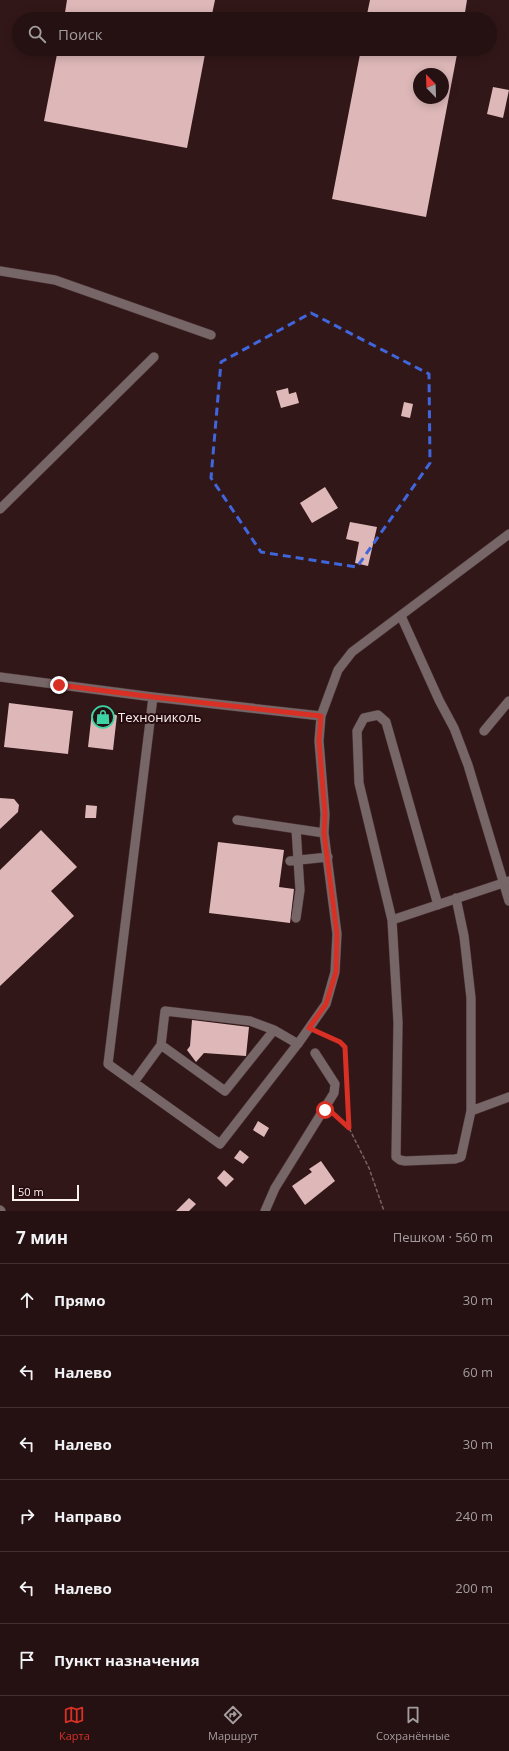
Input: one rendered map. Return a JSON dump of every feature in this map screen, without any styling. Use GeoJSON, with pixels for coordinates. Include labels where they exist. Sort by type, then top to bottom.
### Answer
{"type":"FeatureCollection","features":[{"type":"Feature","properties":{"kind":"street"},"geometry":{"type":"LineString","coordinates":[[0,271],[55,280],[211,335]]}},
{"type":"Feature","properties":{"kind":"street"},"geometry":{"type":"LineString","coordinates":[[0,509],[154,357]]}},
{"type":"Feature","properties":{"kind":"street"},"geometry":{"type":"LineString","coordinates":[[153,697],[108,1064],[220,1144],[299,1042],[326,1004],[336,972],[337,934],[324,833],[325,814],[319,741],[321,716],[338,670],[352,652],[509,534]]}},
{"type":"Feature","properties":{"kind":"street"},"geometry":{"type":"LineString","coordinates":[[401,616],[439,700],[454,728],[468,765],[506,882],[509,902]]}},
{"type":"Feature","properties":{"kind":"street"},"geometry":{"type":"LineString","coordinates":[[0,676],[153,697],[321,716]]}},
{"type":"Feature","properties":{"kind":"street"},"geometry":{"type":"LineString","coordinates":[[484,731],[509,701]]}},
{"type":"Feature","properties":{"kind":"street"},"geometry":{"type":"LineString","coordinates":[[438,905],[386,722],[378,716],[364,718],[357,731],[359,784],[392,920],[398,1022],[396,1157],[405,1161],[455,1159],[461,1157],[471,1111],[471,998],[464,936],[456,898]]}},
{"type":"Feature","properties":{"kind":"street"},"geometry":{"type":"LineString","coordinates":[[237,820],[324,833]]}},
{"type":"Feature","properties":{"kind":"street"},"geometry":{"type":"LineString","coordinates":[[296,830],[294,861],[300,890],[296,918]]}},
{"type":"Feature","properties":{"kind":"street"},"geometry":{"type":"LineString","coordinates":[[294,861],[328,857]]}},
{"type":"Feature","properties":{"kind":"street"},"geometry":{"type":"LineString","coordinates":[[392,920],[506,882]]}},
{"type":"Feature","properties":{"kind":"street"},"geometry":{"type":"LineString","coordinates":[[134,1082],[161,1045],[165,1011],[250,1021],[299,1042]]}},
{"type":"Feature","properties":{"kind":"street"},"geometry":{"type":"LineString","coordinates":[[161,1045],[225,1091],[274,1030]]}},
{"type":"Feature","properties":{"kind":"street"},"geometry":{"type":"LineString","coordinates":[[265,1211],[274,1188],[334,1093],[334,1084],[316,1053]]}},
{"type":"Feature","properties":{"kind":"street"},"geometry":{"type":"LineString","coordinates":[[471,1111],[509,1097]]}},
{"type":"Feature","properties":{"kind":"path"},"geometry":{"type":"LineString","coordinates":[[309,1028],[340,1042],[345,1047],[349,1128]]}},
{"type":"Feature","properties":{"kind":"path"},"geometry":{"type":"LineString","coordinates":[[326,1107],[349,1128],[369,1168],[384,1211]]}},
{"type":"Feature","properties":{"kind":"highlighted area"},"geometry":{"type":"Polygon","coordinates":[[[311,313],[429,374],[430,463],[357,567],[261,552],[211,478],[221,362],[311,313]]]}},
{"type":"Feature","properties":{"kind":"building"},"geometry":{"type":"Polygon","coordinates":[[[67,0],[215,0],[212,12],[65,12],[67,0]]]}},
{"type":"Feature","properties":{"kind":"building"},"geometry":{"type":"Polygon","coordinates":[[[370,0],[467,0],[465,12],[367,12],[370,0]]]}},
{"type":"Feature","properties":{"kind":"building"},"geometry":{"type":"Polygon","coordinates":[[[57,56],[205,56],[187,148],[44,121],[57,56]]]}},
{"type":"Feature","properties":{"kind":"building"},"geometry":{"type":"Polygon","coordinates":[[[360,56],[457,56],[449,96],[449,68],[413,68],[413,104],[448,104],[426,217],[332,199],[360,56]]]}},
{"type":"Feature","properties":{"kind":"building"},"geometry":{"type":"Polygon","coordinates":[[[493,87],[509,90],[503,118],[487,114],[493,87]]]}},
{"type":"Feature","properties":{"kind":"building"},"geometry":{"type":"Polygon","coordinates":[[[288,388],[289,394],[296,392],[299,403],[281,408],[276,391],[288,388]]]}},
{"type":"Feature","properties":{"kind":"building"},"geometry":{"type":"Polygon","coordinates":[[[404,402],[413,404],[410,418],[401,416],[404,402]]]}},
{"type":"Feature","properties":{"kind":"building"},"geometry":{"type":"Polygon","coordinates":[[[325,487],[338,508],[312,523],[300,503],[325,487]]]}},
{"type":"Feature","properties":{"kind":"building"},"geometry":{"type":"Polygon","coordinates":[[[350,522],[377,527],[368,566],[355,563],[359,542],[346,539],[350,522]]]}},
{"type":"Feature","properties":{"kind":"building"},"geometry":{"type":"Polygon","coordinates":[[[9,703],[73,711],[68,754],[4,747],[9,703]]]}},
{"type":"Feature","properties":{"kind":"building"},"geometry":{"type":"Polygon","coordinates":[[[92,712],[117,715],[113,750],[88,747],[92,712]]]}},
{"type":"Feature","properties":{"kind":"building"},"geometry":{"type":"Polygon","coordinates":[[[0,798],[14,799],[19,805],[18,812],[0,829],[0,798]]]}},
{"type":"Feature","properties":{"kind":"building"},"geometry":{"type":"Polygon","coordinates":[[[86,805],[97,806],[96,818],[85,818],[86,805]]]}},
{"type":"Feature","properties":{"kind":"building"},"geometry":{"type":"Polygon","coordinates":[[[41,830],[77,867],[51,891],[74,916],[0,986],[0,870],[41,830]]]}},
{"type":"Feature","properties":{"kind":"building"},"geometry":{"type":"Polygon","coordinates":[[[218,842],[284,850],[279,887],[294,889],[290,923],[209,913],[218,842]]]}},
{"type":"Feature","properties":{"kind":"building"},"geometry":{"type":"Polygon","coordinates":[[[192,1020],[249,1027],[246,1056],[204,1053],[196,1062],[187,1050],[190,1046],[192,1020]]]}},
{"type":"Feature","properties":{"kind":"building"},"geometry":{"type":"Polygon","coordinates":[[[258,1121],[269,1128],[264,1137],[253,1130],[258,1121]]]}},
{"type":"Feature","properties":{"kind":"building"},"geometry":{"type":"Polygon","coordinates":[[[240,1150],[249,1157],[243,1164],[234,1158],[240,1150]]]}},
{"type":"Feature","properties":{"kind":"building"},"geometry":{"type":"Polygon","coordinates":[[[321,1161],[335,1181],[305,1205],[292,1186],[312,1172],[309,1169],[321,1161]]]}},
{"type":"Feature","properties":{"kind":"building"},"geometry":{"type":"Polygon","coordinates":[[[224,1170],[234,1179],[226,1187],[217,1178],[224,1170]]]}},
{"type":"Feature","properties":{"kind":"building"},"geometry":{"type":"Polygon","coordinates":[[[189,1198],[196,1204],[189,1211],[176,1211],[189,1198]]]}},
{"type":"Feature","properties":{"kind":"place","name":"Технониколь"},"geometry":{"type":"Point","coordinates":[103,717]}},
{"type":"Feature","properties":{"kind":"route"},"geometry":{"type":"LineString","coordinates":[[59,685],[321,716],[319,741],[325,814],[324,833],[337,934],[336,972],[326,1004],[309,1028],[340,1042],[345,1047],[349,1128],[326,1107],[325,1110]]}}]}
